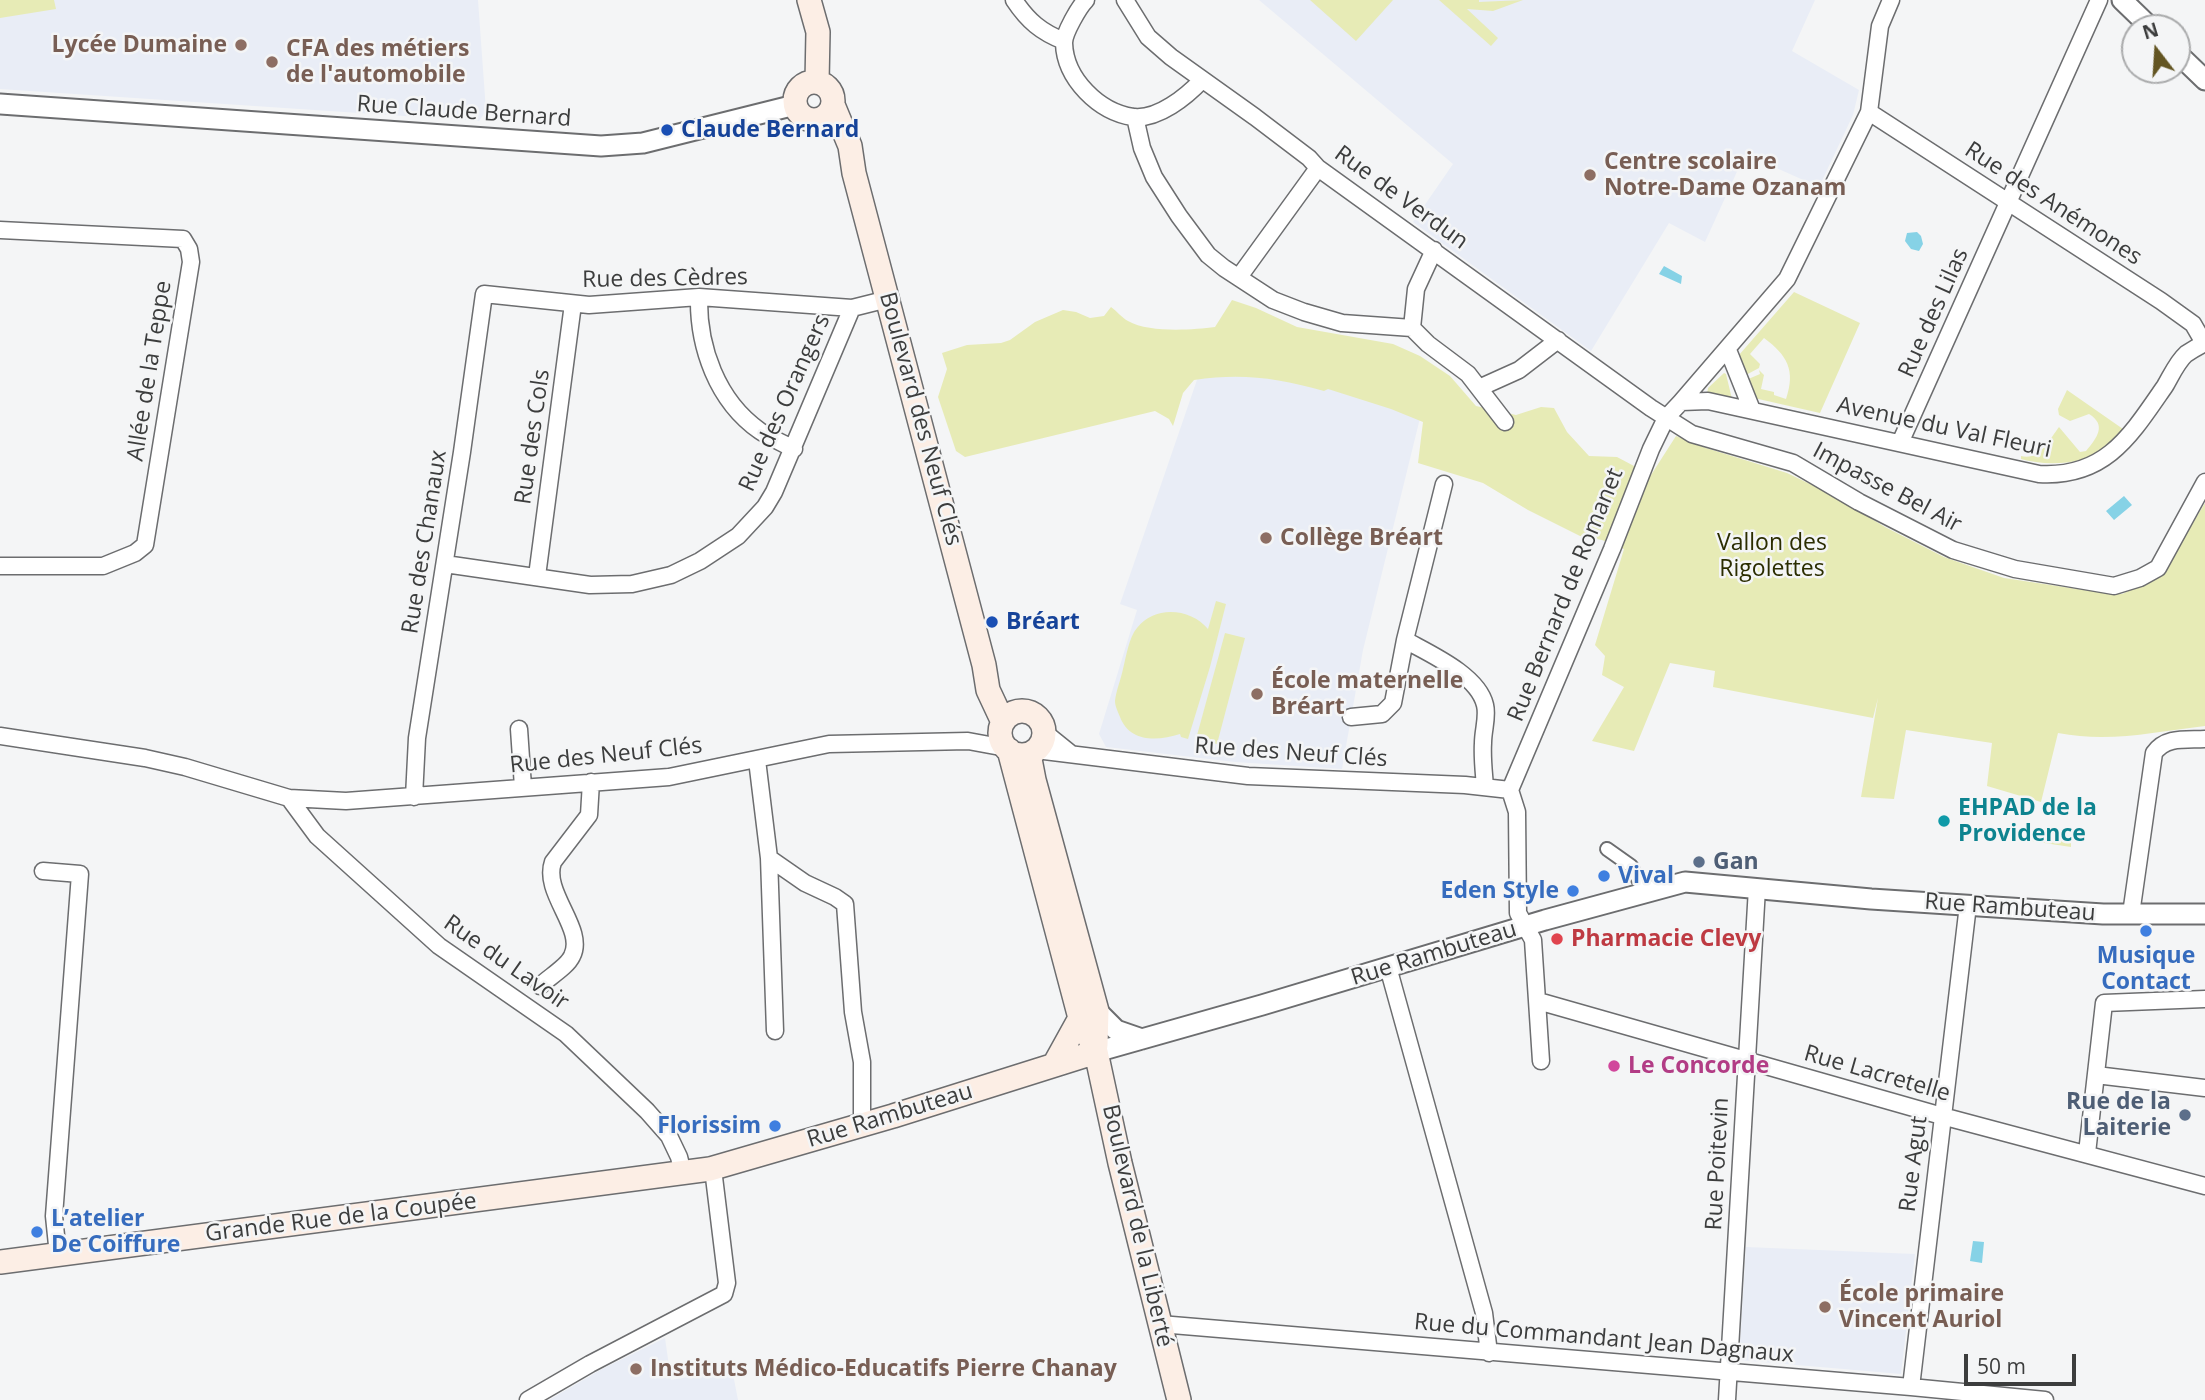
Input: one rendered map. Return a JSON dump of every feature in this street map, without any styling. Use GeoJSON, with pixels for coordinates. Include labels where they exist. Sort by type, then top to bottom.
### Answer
{"type":"FeatureCollection","features":[{"type":"Feature","properties":{"kind":"main road"},"geometry":{"type":"LineString","coordinates":[[809,0],[818,32],[817,82]]}},
{"type":"Feature","properties":{"kind":"main road"},"geometry":{"type":"LineString","coordinates":[[817,82],[832,93],[833,105],[827,116],[816,121],[800,115],[795,99],[800,88],[817,82]]}},
{"type":"Feature","properties":{"kind":"main road","name":"Boulevard des Neuf Clés"},"geometry":{"type":"LineString","coordinates":[[833,105],[850,146],[854,173],[984,665],[1022,739],[1034,780],[1096,1052]]}},
{"type":"Feature","properties":{"kind":"main road","name":"Boulevard des Neuf Clés"},"geometry":{"type":"LineString","coordinates":[[816,121],[854,173]]}},
{"type":"Feature","properties":{"kind":"main road","name":"Boulevard des Neuf Clés"},"geometry":{"type":"LineString","coordinates":[[1022,739],[1088,1014]]}},
{"type":"Feature","properties":{"kind":"main road"},"geometry":{"type":"LineString","coordinates":[[1054,1065],[1088,1014]]}},
{"type":"Feature","properties":{"kind":"main road","name":"Rue Rambuteau"},"geometry":{"type":"LineString","coordinates":[[683,1173],[713,1169],[1096,1052]]}},
{"type":"Feature","properties":{"kind":"main road","name":"Boulevard de la Liberté"},"geometry":{"type":"LineString","coordinates":[[1096,1052],[1120,1163],[1179,1400]]}},
{"type":"Feature","properties":{"kind":"main road","name":"Grande Rue de la Coupée"},"geometry":{"type":"LineString","coordinates":[[0,1262],[683,1173]]}},
{"type":"Feature","properties":{"kind":"street"},"geometry":{"type":"LineString","coordinates":[[1014,0],[1032,23],[1045,33],[1064,41]]}},
{"type":"Feature","properties":{"kind":"street"},"geometry":{"type":"LineString","coordinates":[[1086,0],[1079,7],[1064,41],[1071,69],[1085,91],[1105,106],[1135,117],[1151,114],[1177,104],[1202,80]]}},
{"type":"Feature","properties":{"kind":"street","name":"Rue de Verdun"},"geometry":{"type":"LineString","coordinates":[[1125,0],[1148,37],[1171,57],[1309,158],[1318,168],[1665,418]]}},
{"type":"Feature","properties":{"kind":"street"},"geometry":{"type":"LineString","coordinates":[[1665,418],[1787,279],[1869,112],[1880,26],[1891,0]]}},
{"type":"Feature","properties":{"kind":"street","name":"Rue des Lilas"},"geometry":{"type":"LineString","coordinates":[[1900,443],[2099,0]]}},
{"type":"Feature","properties":{"kind":"street"},"geometry":{"type":"LineString","coordinates":[[2122,0],[2136,14]]}},
{"type":"Feature","properties":{"kind":"street"},"geometry":{"type":"LineString","coordinates":[[2191,66],[2204,78]]}},
{"type":"Feature","properties":{"kind":"street","name":"Rue Claude Bernard"},"geometry":{"type":"LineString","coordinates":[[0,104],[601,146],[643,143],[795,105]]}},
{"type":"Feature","properties":{"kind":"street","name":"Rue des Anémones"},"geometry":{"type":"LineString","coordinates":[[1869,112],[2193,324],[2205,343]]}},
{"type":"Feature","properties":{"kind":"street"},"geometry":{"type":"LineString","coordinates":[[1135,117],[1142,148],[1154,177],[1208,255],[1273,300],[1304,312],[1342,323],[1412,328],[1428,344],[1468,374],[1506,422]]}},
{"type":"Feature","properties":{"kind":"street"},"geometry":{"type":"LineString","coordinates":[[1239,277],[1318,168]]}},
{"type":"Feature","properties":{"kind":"street","name":"Allée de la Teppe"},"geometry":{"type":"LineString","coordinates":[[0,230],[183,239],[189,249],[191,262],[145,545],[135,553],[103,566],[0,566]]}},
{"type":"Feature","properties":{"kind":"street"},"geometry":{"type":"LineString","coordinates":[[1412,328],[1416,289],[1434,250]]}},
{"type":"Feature","properties":{"kind":"street","name":"Rue des Cèdres"},"geometry":{"type":"LineString","coordinates":[[484,294],[589,305],[699,297],[852,308],[888,299]]}},
{"type":"Feature","properties":{"kind":"street","name":"Rue des Chanaux"},"geometry":{"type":"LineString","coordinates":[[414,797],[417,738],[484,294]]}},
{"type":"Feature","properties":{"kind":"street"},"geometry":{"type":"LineString","coordinates":[[699,297],[702,340],[720,387],[739,412],[760,431],[794,449]]}},
{"type":"Feature","properties":{"kind":"street","name":"Rue des Cols"},"geometry":{"type":"LineString","coordinates":[[537,576],[573,304]]}},
{"type":"Feature","properties":{"kind":"street","name":"Rue des Orangers"},"geometry":{"type":"LineString","coordinates":[[445,564],[590,585],[632,584],[671,575],[700,561],[738,536],[765,507],[794,449],[852,308]]}},
{"type":"Feature","properties":{"kind":"street"},"geometry":{"type":"LineString","coordinates":[[1479,388],[1519,370],[1558,340]]}},
{"type":"Feature","properties":{"kind":"street","name":"Avenue du Val Fleuri"},"geometry":{"type":"LineString","coordinates":[[1681,402],[1709,401],[2039,474],[2058,475],[2095,466],[2118,448],[2139,424],[2185,355],[2205,343]]}},
{"type":"Feature","properties":{"kind":"street"},"geometry":{"type":"LineString","coordinates":[[1728,349],[1752,410]]}},
{"type":"Feature","properties":{"kind":"street","name":"Rue Bernard de Romanet"},"geometry":{"type":"LineString","coordinates":[[1510,790],[1665,418]]}},
{"type":"Feature","properties":{"kind":"street","name":"Impasse Bel Air"},"geometry":{"type":"LineString","coordinates":[[1665,418],[1695,435],[1793,463],[1858,502],[1953,550],[2015,569],[2114,586],[2140,578],[2158,568],[2205,482]]}},
{"type":"Feature","properties":{"kind":"street"},"geometry":{"type":"LineString","coordinates":[[1352,717],[1382,714],[1393,703],[1405,640],[1444,484]]}},
{"type":"Feature","properties":{"kind":"street"},"geometry":{"type":"LineString","coordinates":[[1405,640],[1448,664],[1480,693],[1486,716],[1483,745],[1485,787]]}},
{"type":"Feature","properties":{"kind":"street"},"geometry":{"type":"LineString","coordinates":[[519,729],[523,787]]}},
{"type":"Feature","properties":{"kind":"street","name":"Rue des Neuf Clés"},"geometry":{"type":"LineString","coordinates":[[0,736],[185,766],[289,798],[346,801],[669,777],[829,744],[1022,739],[1070,753],[1248,776],[1510,790]]}},
{"type":"Feature","properties":{"kind":"street"},"geometry":{"type":"LineString","coordinates":[[2131,914],[2154,753],[2160,745],[2171,741],[2205,739]]}},
{"type":"Feature","properties":{"kind":"street"},"geometry":{"type":"LineString","coordinates":[[757,760],[769,858],[775,1031]]}},
{"type":"Feature","properties":{"kind":"street"},"geometry":{"type":"LineString","coordinates":[[540,986],[572,957],[575,942],[552,884],[550,870],[553,862],[589,815],[591,782]]}},
{"type":"Feature","properties":{"kind":"street"},"geometry":{"type":"LineString","coordinates":[[1510,790],[1517,812],[1518,913],[1533,940],[1541,1061]]}},
{"type":"Feature","properties":{"kind":"street","name":"Rue du Lavoir"},"geometry":{"type":"LineString","coordinates":[[289,798],[317,836],[439,946],[566,1034],[647,1111],[669,1136],[683,1173]]}},
{"type":"Feature","properties":{"kind":"street"},"geometry":{"type":"LineString","coordinates":[[1607,849],[1631,866],[1641,885]]}},
{"type":"Feature","properties":{"kind":"street"},"geometry":{"type":"LineString","coordinates":[[769,858],[805,883],[845,904],[853,1012],[862,1062],[862,1125]]}},
{"type":"Feature","properties":{"kind":"street"},"geometry":{"type":"LineString","coordinates":[[43,871],[80,874],[54,1216],[58,1255]]}},
{"type":"Feature","properties":{"kind":"street","name":"Rue Rambuteau"},"geometry":{"type":"LineString","coordinates":[[1096,1052],[1685,882],[1968,905],[2131,914],[2205,914]]}},
{"type":"Feature","properties":{"kind":"street","name":"Rue Poitevin"},"geometry":{"type":"LineString","coordinates":[[1727,1400],[1757,888]]}},
{"type":"Feature","properties":{"kind":"street","name":"Rue Agut"},"geometry":{"type":"LineString","coordinates":[[1911,1387],[1968,905]]}},
{"type":"Feature","properties":{"kind":"street"},"geometry":{"type":"LineString","coordinates":[[1388,967],[1484,1314],[1489,1353]]}},
{"type":"Feature","properties":{"kind":"street"},"geometry":{"type":"LineString","coordinates":[[2087,1153],[2104,1003],[2205,999]]}},
{"type":"Feature","properties":{"kind":"street","name":"Rue Lacretelle"},"geometry":{"type":"LineString","coordinates":[[1538,1001],[1942,1116],[2205,1186]]}},
{"type":"Feature","properties":{"kind":"street"},"geometry":{"type":"LineString","coordinates":[[1088,1014],[1116,1030],[1142,1039]]}},
{"type":"Feature","properties":{"kind":"street"},"geometry":{"type":"LineString","coordinates":[[2096,1075],[2205,1088]]}},
{"type":"Feature","properties":{"kind":"street"},"geometry":{"type":"LineString","coordinates":[[528,1400],[590,1364],[724,1294],[727,1283],[713,1169]]}},
{"type":"Feature","properties":{"kind":"street","name":"Rue du Commandant Jean Dagnaux"},"geometry":{"type":"LineString","coordinates":[[1160,1324],[2045,1400]]}},
{"type":"Feature","properties":{"kind":"shaded area","name":"Lycée Dumaine"},"geometry":{"type":"Polygon","coordinates":[[[0,0],[478,0],[486,111],[479,121],[0,89],[0,0]]]}},
{"type":"Feature","properties":{"kind":"shaded area","name":"Centre scolaire Notre-Dame Ozanam"},"geometry":{"type":"Polygon","coordinates":[[[1259,0],[1815,0],[1792,51],[1859,90],[1853,115],[1819,187],[1745,154],[1705,242],[1669,223],[1591,351],[1413,222],[1453,164],[1259,0]]]}},
{"type":"Feature","properties":{"kind":"shaded area","name":"Collège Bréart"},"geometry":{"type":"Polygon","coordinates":[[[1210,342],[1422,410],[1363,650],[1342,769],[1235,762],[1106,747],[1099,734],[1137,610],[1120,604],[1210,342]]]}},
{"type":"Feature","properties":{"kind":"shaded area","name":"École primaire Vincent Auriol"},"geometry":{"type":"Polygon","coordinates":[[[1746,1247],[1915,1254],[1901,1374],[1739,1360],[1746,1247]]]}},
{"type":"Feature","properties":{"kind":"shaded area","name":"Instituts Médico-Educatifs Pierre Chanay"},"geometry":{"type":"Polygon","coordinates":[[[665,1338],[671,1380],[732,1369],[738,1400],[549,1400],[602,1369],[665,1338]]]}},
{"type":"Feature","properties":{"kind":"green space"},"geometry":{"type":"Polygon","coordinates":[[[0,0],[54,0],[56,9],[0,18],[0,0]]]}},
{"type":"Feature","properties":{"kind":"green space"},"geometry":{"type":"Polygon","coordinates":[[[1310,0],[1393,0],[1356,41],[1310,0]]]}},
{"type":"Feature","properties":{"kind":"green space"},"geometry":{"type":"Polygon","coordinates":[[[1439,0],[1523,0],[1493,11],[1467,9],[1498,38],[1491,46],[1439,0]]]}},
{"type":"Feature","properties":{"kind":"green space"},"geometry":{"type":"Polygon","coordinates":[[[1794,292],[1860,323],[1820,413],[1754,398],[1746,380],[1760,374],[1759,370],[1764,375],[1761,389],[1786,399],[1789,389],[1789,371],[1784,357],[1764,338],[1750,354],[1760,364],[1759,368],[1744,376],[1739,355],[1794,292]]]}},
{"type":"Feature","properties":{"kind":"green space","name":"Vallon des Rigolettes"},"geometry":{"type":"Polygon","coordinates":[[[1232,300],[1297,327],[1393,344],[1420,356],[1450,376],[1476,406],[1516,415],[1541,407],[1554,408],[1567,432],[1589,456],[1617,457],[1651,475],[1676,436],[1787,473],[1831,494],[1885,527],[1944,557],[2004,578],[2122,594],[2157,578],[2205,503],[2205,726],[2113,737],[2058,733],[2041,802],[1987,786],[1992,743],[1906,730],[1894,799],[1861,797],[1878,698],[1873,718],[1713,687],[1715,671],[1670,663],[1634,751],[1592,741],[1624,687],[1602,675],[1605,656],[1595,645],[1624,549],[1602,540],[1580,536],[1528,510],[1483,483],[1418,463],[1423,422],[1328,389],[1324,391],[1259,378],[1211,378],[1194,380],[1183,393],[1173,426],[1169,419],[1155,411],[965,457],[956,451],[938,397],[947,369],[942,353],[967,345],[1010,340],[1035,322],[1063,310],[1090,318],[1104,316],[1111,307],[1128,321],[1147,327],[1183,330],[1215,327],[1232,300]]]}},
{"type":"Feature","properties":{"kind":"green space"},"geometry":{"type":"Polygon","coordinates":[[[1724,373],[1732,399],[1707,395],[1708,388],[1724,373]]]}},
{"type":"Feature","properties":{"kind":"green space"},"geometry":{"type":"Polygon","coordinates":[[[2067,390],[2123,429],[2104,450],[2085,459],[2041,463],[2021,459],[2021,456],[2028,457],[2039,452],[2059,427],[2080,452],[2086,451],[2094,441],[2099,427],[2089,414],[2070,421],[2059,415],[2058,409],[2067,390]]]}},
{"type":"Feature","properties":{"kind":"green space"},"geometry":{"type":"Polygon","coordinates":[[[1216,601],[1226,604],[1188,739],[1180,734],[1145,738],[1130,732],[1120,717],[1115,701],[1134,632],[1153,616],[1173,612],[1192,617],[1208,629],[1216,601]]]}},
{"type":"Feature","properties":{"kind":"green space"},"geometry":{"type":"Polygon","coordinates":[[[1225,633],[1245,638],[1217,744],[1196,739],[1225,633]]]}},
{"type":"Feature","properties":{"kind":"green space"},"geometry":{"type":"Polygon","coordinates":[[[2032,833],[2071,839],[2071,847],[2031,841],[2032,833]]]}},
{"type":"Feature","properties":{"kind":"water"},"geometry":{"type":"Polygon","coordinates":[[[1917,232],[1923,244],[1919,251],[1911,249],[1905,241],[1907,233],[1917,232]]]}},
{"type":"Feature","properties":{"kind":"water"},"geometry":{"type":"Polygon","coordinates":[[[1664,266],[1682,276],[1681,284],[1659,274],[1664,266]]]}},
{"type":"Feature","properties":{"kind":"water"},"geometry":{"type":"Polygon","coordinates":[[[2124,496],[2132,505],[2114,520],[2106,511],[2124,496]]]}},
{"type":"Feature","properties":{"kind":"water"},"geometry":{"type":"Polygon","coordinates":[[[1973,1241],[1984,1242],[1982,1263],[1970,1261],[1973,1241]]]}},
{"type":"Feature","properties":{"kind":"place","name":"Lycée Dumaine"},"geometry":{"type":"Point","coordinates":[241,45]}},
{"type":"Feature","properties":{"kind":"place","name":"CFA des métiers de l'automobile"},"geometry":{"type":"Point","coordinates":[272,62]}},
{"type":"Feature","properties":{"kind":"place","name":"Claude Bernard"},"geometry":{"type":"Point","coordinates":[667,130]}},
{"type":"Feature","properties":{"kind":"place","name":"Centre scolaire Notre-Dame Ozanam"},"geometry":{"type":"Point","coordinates":[1590,175]}},
{"type":"Feature","properties":{"kind":"place","name":"Collège Bréart"},"geometry":{"type":"Point","coordinates":[1266,538]}},
{"type":"Feature","properties":{"kind":"place","name":"Bréart"},"geometry":{"type":"Point","coordinates":[992,622]}},
{"type":"Feature","properties":{"kind":"place","name":"École maternelle Bréart"},"geometry":{"type":"Point","coordinates":[1257,694]}},
{"type":"Feature","properties":{"kind":"place","name":"EHPAD de la Providence"},"geometry":{"type":"Point","coordinates":[1944,821]}},
{"type":"Feature","properties":{"kind":"place","name":"Gan"},"geometry":{"type":"Point","coordinates":[1699,862]}},
{"type":"Feature","properties":{"kind":"place","name":"Vival"},"geometry":{"type":"Point","coordinates":[1604,876]}},
{"type":"Feature","properties":{"kind":"place","name":"Eden Style"},"geometry":{"type":"Point","coordinates":[1573,891]}},
{"type":"Feature","properties":{"kind":"place","name":"Musique Contact"},"geometry":{"type":"Point","coordinates":[2146,931]}},
{"type":"Feature","properties":{"kind":"place","name":"Pharmacie Clevy"},"geometry":{"type":"Point","coordinates":[1557,939]}},
{"type":"Feature","properties":{"kind":"place","name":"Le Concorde"},"geometry":{"type":"Point","coordinates":[1614,1066]}},
{"type":"Feature","properties":{"kind":"place","name":"Rue de la Laiterie"},"geometry":{"type":"Point","coordinates":[2185,1115]}},
{"type":"Feature","properties":{"kind":"place","name":"Florissim"},"geometry":{"type":"Point","coordinates":[775,1126]}},
{"type":"Feature","properties":{"kind":"place","name":"L’atelier De Coiffure"},"geometry":{"type":"Point","coordinates":[37,1232]}},
{"type":"Feature","properties":{"kind":"place","name":"École primaire Vincent Auriol"},"geometry":{"type":"Point","coordinates":[1825,1307]}},
{"type":"Feature","properties":{"kind":"place","name":"Instituts Médico-Educatifs Pierre Chanay"},"geometry":{"type":"Point","coordinates":[636,1369]}}]}
